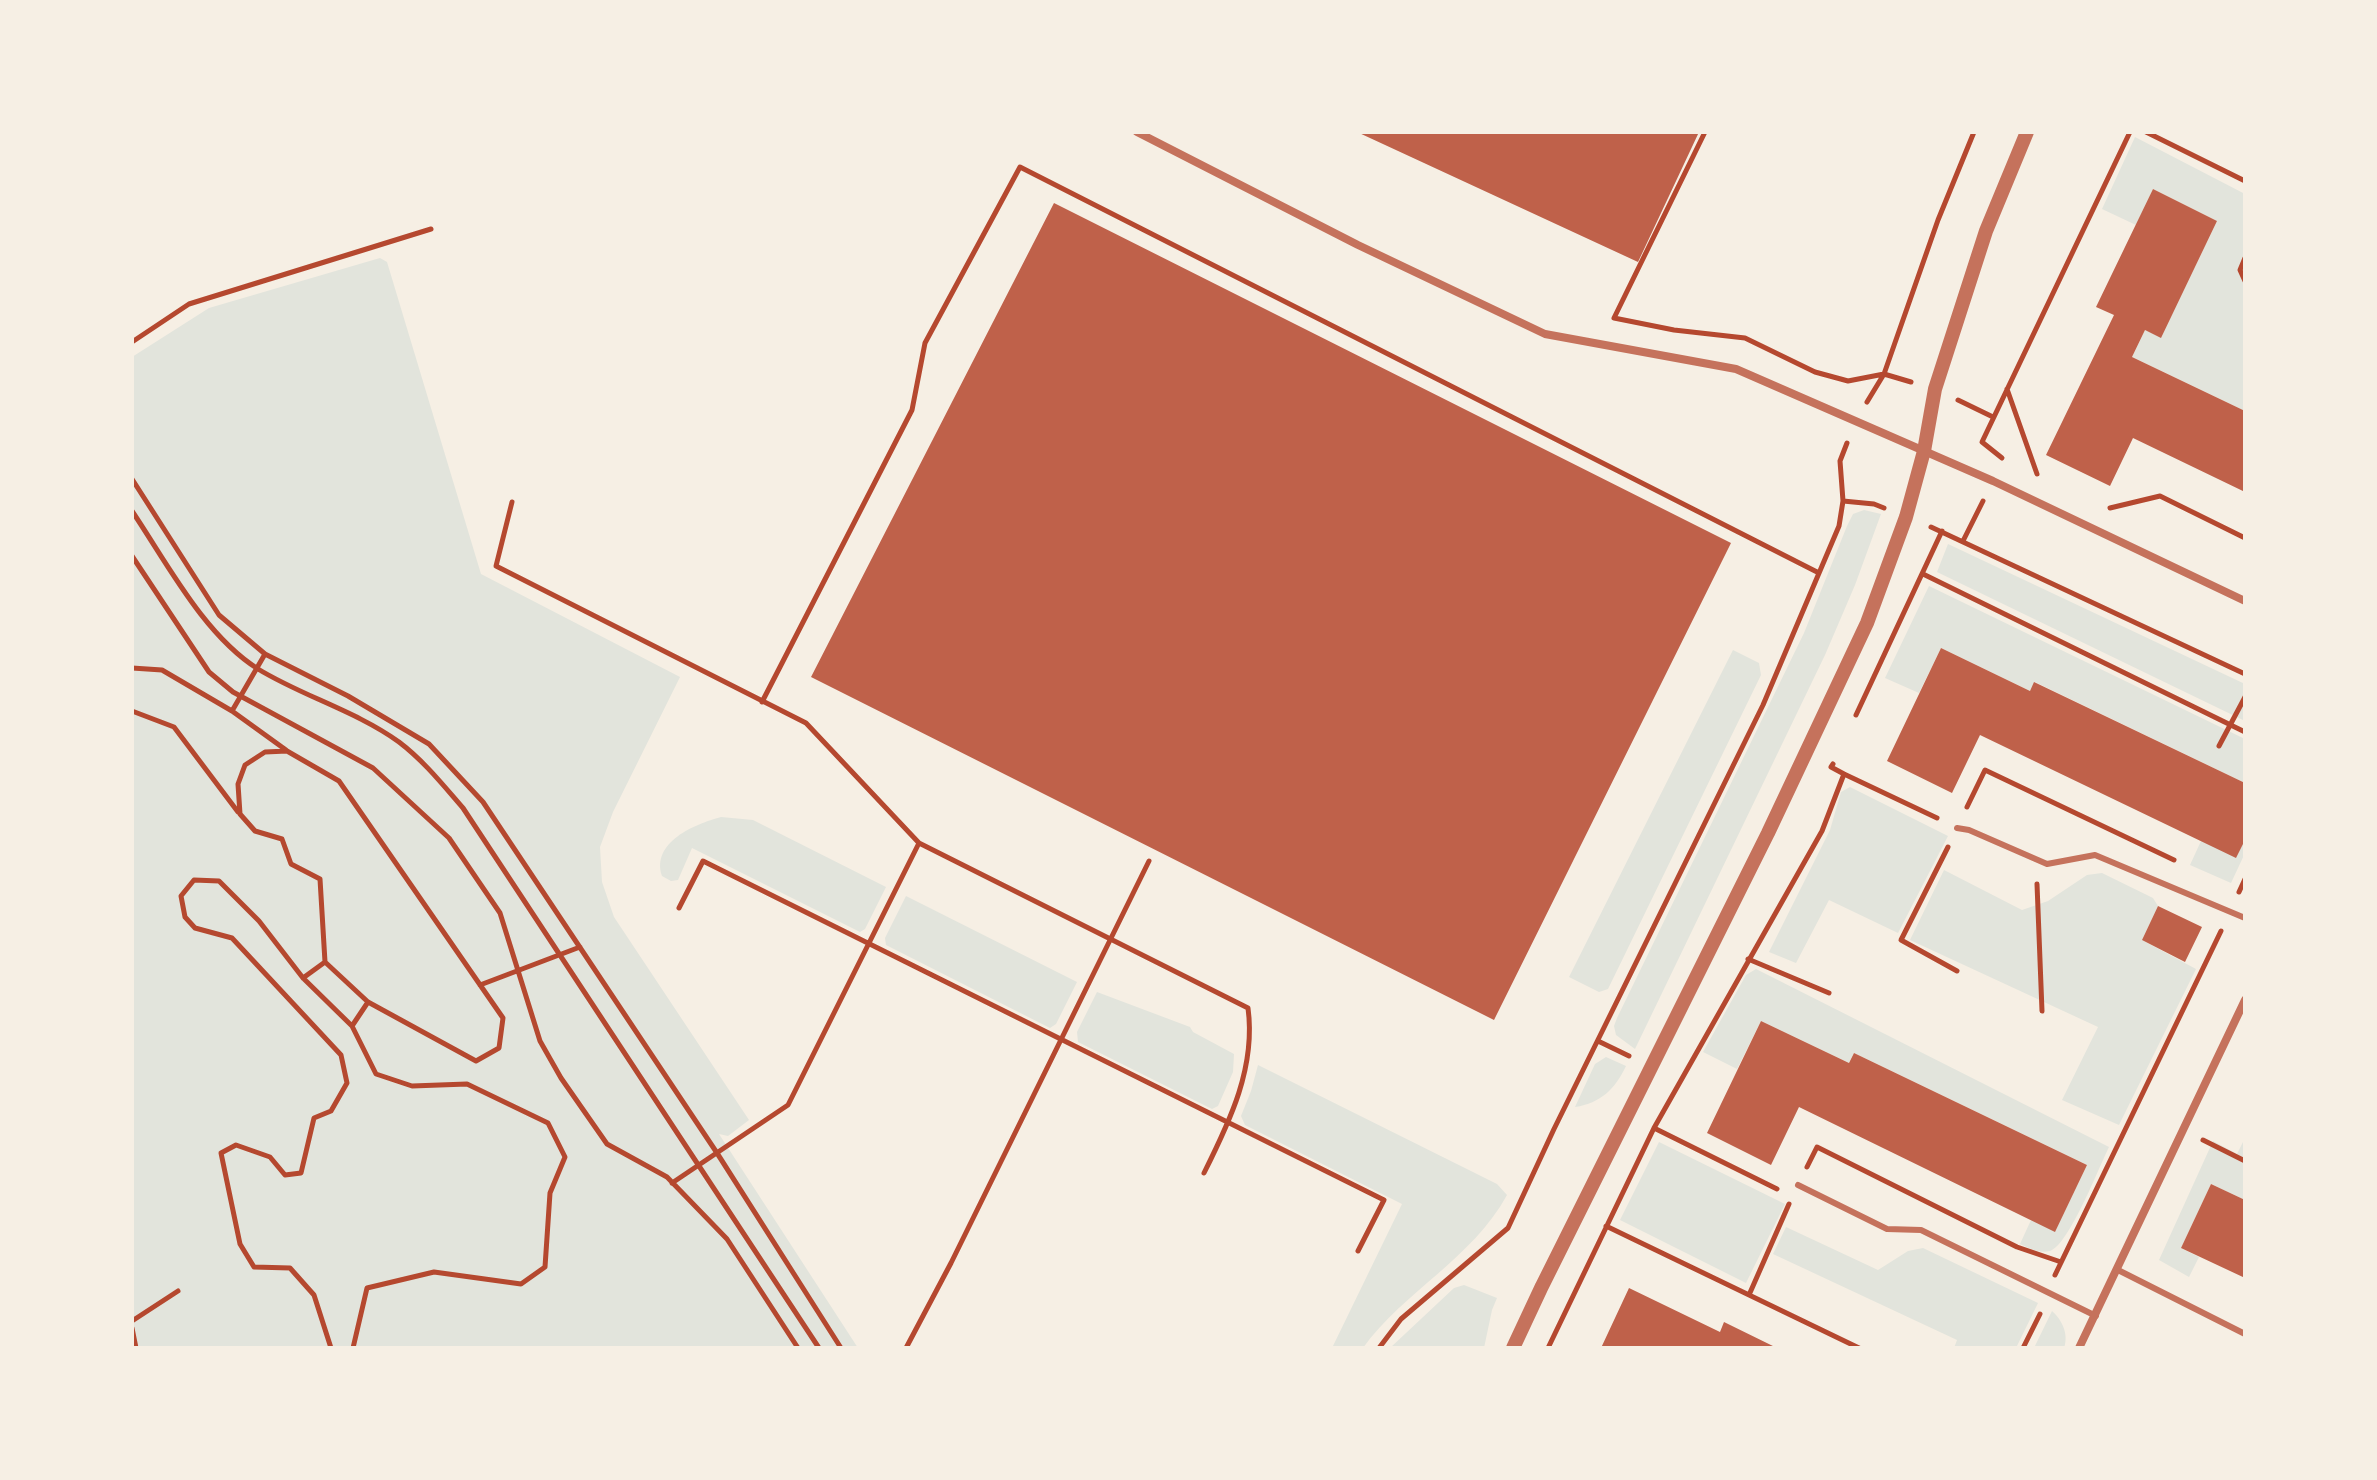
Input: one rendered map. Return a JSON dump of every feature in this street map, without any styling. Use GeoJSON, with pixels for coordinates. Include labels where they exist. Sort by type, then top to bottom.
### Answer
{"type":"FeatureCollection","features":[{"type":"Feature","properties":{"kind":"street"},"geometry":{"type":"LineString","coordinates":[[1137,132],[1358,245],[1545,334],[1736,369],[1993,481],[2245,601]]}},
{"type":"Feature","properties":{"kind":"street"},"geometry":{"type":"LineString","coordinates":[[1513,1348],[1768,833],[1867,623],[1906,517],[1924,451],[1935,389],[1986,231],[2027,132]]}},
{"type":"Feature","properties":{"kind":"street"},"geometry":{"type":"LineString","coordinates":[[2079,1348],[2245,1000]]}},
{"type":"Feature","properties":{"kind":"lane"},"geometry":{"type":"LineString","coordinates":[[1957,828],[1969,830],[2047,864],[2095,855],[2245,918]]}},
{"type":"Feature","properties":{"kind":"lane"},"geometry":{"type":"LineString","coordinates":[[1798,1185],[1887,1229],[1921,1230],[2096,1316]]}},
{"type":"Feature","properties":{"kind":"lane"},"geometry":{"type":"LineString","coordinates":[[2118,1270],[2245,1334]]}},
{"type":"Feature","properties":{"kind":"path"},"geometry":{"type":"LineString","coordinates":[[1705,132],[1614,318],[1674,330],[1745,338],[1815,372],[1848,381],[1884,374],[1935,389],[1993,417]]}},
{"type":"Feature","properties":{"kind":"path"},"geometry":{"type":"LineString","coordinates":[[1379,1348],[1401,1319],[1508,1228],[1763,705],[1839,526],[1843,501],[1840,461],[1855,422],[1884,374],[1938,220],[1974,132]]}},
{"type":"Feature","properties":{"kind":"path"},"geometry":{"type":"LineString","coordinates":[[2014,462],[1982,442],[2130,132]]}},
{"type":"Feature","properties":{"kind":"path"},"geometry":{"type":"LineString","coordinates":[[2146,132],[2245,181]]}},
{"type":"Feature","properties":{"kind":"path"},"geometry":{"type":"LineString","coordinates":[[762,702],[912,410],[925,343],[1020,167],[1819,573]]}},
{"type":"Feature","properties":{"kind":"path"},"geometry":{"type":"LineString","coordinates":[[132,342],[189,304],[431,229]]}},
{"type":"Feature","properties":{"kind":"path"},"geometry":{"type":"LineString","coordinates":[[2245,258],[2240,270],[2245,281]]}},
{"type":"Feature","properties":{"kind":"path"},"geometry":{"type":"LineString","coordinates":[[2006,388],[2037,474]]}},
{"type":"Feature","properties":{"kind":"path"},"geometry":{"type":"LineString","coordinates":[[1963,541],[2002,457]]}},
{"type":"Feature","properties":{"kind":"path"},"geometry":{"type":"LineString","coordinates":[[2026,468],[2049,480]]}},
{"type":"Feature","properties":{"kind":"path"},"geometry":{"type":"LineString","coordinates":[[132,479],[219,615],[265,654],[348,696],[429,744],[483,802],[717,1153],[841,1348]]}},
{"type":"Feature","properties":{"kind":"path"},"geometry":{"type":"LineString","coordinates":[[2099,503],[2111,509],[2160,496],[2245,538]]}},
{"type":"Feature","properties":{"kind":"path"},"geometry":{"type":"LineString","coordinates":[[512,502],[496,566],[806,723],[919,843],[1248,1008],[1250,1023],[1244,1080],[1229,1123],[1204,1173]]}},
{"type":"Feature","properties":{"kind":"path"},"geometry":{"type":"LineString","coordinates":[[132,511],[203,617],[234,650],[257,668],[398,741],[427,767],[463,808],[819,1348]]}},
{"type":"Feature","properties":{"kind":"path"},"geometry":{"type":"LineString","coordinates":[[1852,725],[1942,531],[2245,674]]}},
{"type":"Feature","properties":{"kind":"path"},"geometry":{"type":"LineString","coordinates":[[132,556],[209,672],[241,696],[373,768],[449,838],[500,913],[540,1041],[561,1078],[607,1144],[667,1177],[727,1239],[798,1348]]}},
{"type":"Feature","properties":{"kind":"path"},"geometry":{"type":"LineString","coordinates":[[1923,574],[2245,732]]}},
{"type":"Feature","properties":{"kind":"path"},"geometry":{"type":"LineString","coordinates":[[232,711],[265,654]]}},
{"type":"Feature","properties":{"kind":"path"},"geometry":{"type":"LineString","coordinates":[[132,668],[162,670],[232,711],[287,751],[339,781],[503,1018],[499,1048],[476,1061],[368,1002],[345,984],[325,962],[320,879],[291,864],[282,839],[255,831],[174,727],[132,711]]}},
{"type":"Feature","properties":{"kind":"path"},"geometry":{"type":"LineString","coordinates":[[2219,746],[2245,697]]}},
{"type":"Feature","properties":{"kind":"path"},"geometry":{"type":"LineString","coordinates":[[240,814],[238,784],[245,765],[265,752],[287,751]]}},
{"type":"Feature","properties":{"kind":"path"},"geometry":{"type":"LineString","coordinates":[[1838,753],[1831,767],[1957,828]]}},
{"type":"Feature","properties":{"kind":"path"},"geometry":{"type":"LineString","coordinates":[[1957,971],[1901,940],[1985,770],[2183,865]]}},
{"type":"Feature","properties":{"kind":"path"},"geometry":{"type":"LineString","coordinates":[[1548,1348],[1654,1128],[1822,831],[1844,774]]}},
{"type":"Feature","properties":{"kind":"path"},"geometry":{"type":"LineString","coordinates":[[672,1183],[788,1105],[919,843]]}},
{"type":"Feature","properties":{"kind":"path"},"geometry":{"type":"LineString","coordinates":[[2036,859],[2042,1011]]}},
{"type":"Feature","properties":{"kind":"path"},"geometry":{"type":"LineString","coordinates":[[679,908],[703,861],[1384,1200],[1358,1251]]}},
{"type":"Feature","properties":{"kind":"path"},"geometry":{"type":"LineString","coordinates":[[906,1348],[1149,861]]}},
{"type":"Feature","properties":{"kind":"path"},"geometry":{"type":"LineString","coordinates":[[2023,1348],[2245,879]]}},
{"type":"Feature","properties":{"kind":"path"},"geometry":{"type":"LineString","coordinates":[[331,1348],[314,1295],[290,1268],[254,1267],[240,1244],[221,1153],[236,1145],[270,1157],[285,1175],[301,1173],[314,1118],[331,1111],[347,1083],[341,1055],[232,938],[195,928],[185,917],[181,896],[194,880],[219,881],[259,921],[303,978],[352,1026],[376,1074],[412,1086],[467,1084],[548,1123],[565,1157],[550,1193],[545,1267],[521,1284],[434,1272],[367,1288],[353,1348]]}},
{"type":"Feature","properties":{"kind":"path"},"geometry":{"type":"LineString","coordinates":[[2225,885],[2239,891]]}},
{"type":"Feature","properties":{"kind":"path"},"geometry":{"type":"LineString","coordinates":[[480,985],[580,947]]}},
{"type":"Feature","properties":{"kind":"path"},"geometry":{"type":"LineString","coordinates":[[1748,959],[1829,993]]}},
{"type":"Feature","properties":{"kind":"path"},"geometry":{"type":"LineString","coordinates":[[303,978],[325,962]]}},
{"type":"Feature","properties":{"kind":"path"},"geometry":{"type":"LineString","coordinates":[[352,1026],[368,1002]]}},
{"type":"Feature","properties":{"kind":"path"},"geometry":{"type":"LineString","coordinates":[[1654,1128],[1779,1190]]}},
{"type":"Feature","properties":{"kind":"path"},"geometry":{"type":"LineString","coordinates":[[2184,1130],[2245,1161]]}},
{"type":"Feature","properties":{"kind":"path"},"geometry":{"type":"LineString","coordinates":[[1606,1226],[1859,1348]]}},
{"type":"Feature","properties":{"kind":"path"},"geometry":{"type":"LineString","coordinates":[[132,1321],[178,1291]]}},
{"type":"Feature","properties":{"kind":"path"},"geometry":{"type":"LineString","coordinates":[[132,1328],[136,1348]]}},
{"type":"Feature","properties":{"kind":"shaded area"},"geometry":{"type":"Polygon","coordinates":[[[2135,137],[2245,194],[2245,411],[2132,357],[2145,330],[2161,337],[2217,221],[2153,189],[2136,225],[2102,209],[2135,137]]]}},
{"type":"Feature","properties":{"kind":"shaded area"},"geometry":{"type":"Polygon","coordinates":[[[380,258],[387,262],[481,574],[680,677],[613,812],[600,847],[602,882],[614,917],[749,1120],[728,1136],[719,1134],[858,1348],[132,1348],[132,357],[209,308],[380,258]]]}},
{"type":"Feature","properties":{"kind":"shaded area"},"geometry":{"type":"Polygon","coordinates":[[[1864,510],[1881,514],[1855,585],[1825,655],[1635,1049],[1616,1035],[1614,1026],[1617,1018],[1804,633],[1847,526],[1853,514],[1864,510]]]}},
{"type":"Feature","properties":{"kind":"shaded area"},"geometry":{"type":"Polygon","coordinates":[[[1948,544],[2245,684],[2245,721],[1937,572],[1948,544]]]}},
{"type":"Feature","properties":{"kind":"shaded area"},"geometry":{"type":"Polygon","coordinates":[[[1929,586],[2245,739],[2245,783],[2035,682],[2030,691],[1941,648],[1919,693],[1885,678],[1929,586]]]}},
{"type":"Feature","properties":{"kind":"shaded area"},"geometry":{"type":"Polygon","coordinates":[[[1733,650],[1759,663],[1761,675],[1608,989],[1599,992],[1569,977],[1733,650]]]}},
{"type":"Feature","properties":{"kind":"shaded area"},"geometry":{"type":"Polygon","coordinates":[[[1850,787],[1948,836],[1898,933],[1829,900],[1796,963],[1769,952],[1830,830],[1841,792],[1850,787]]]}},
{"type":"Feature","properties":{"kind":"shaded area"},"geometry":{"type":"Polygon","coordinates":[[[721,817],[753,820],[886,887],[865,929],[860,932],[692,848],[678,880],[671,881],[662,876],[660,864],[669,844],[699,824],[721,817]]]}},
{"type":"Feature","properties":{"kind":"shaded area"},"geometry":{"type":"Polygon","coordinates":[[[2245,840],[2245,853],[2231,883],[2190,865],[2201,841],[2245,840]]]}},
{"type":"Feature","properties":{"kind":"shaded area"},"geometry":{"type":"Polygon","coordinates":[[[1944,870],[2022,910],[2048,901],[2087,875],[2102,873],[2153,898],[2158,906],[2142,940],[2196,969],[2119,1125],[2062,1100],[2098,1027],[1910,940],[1944,870]]]}},
{"type":"Feature","properties":{"kind":"shaded area"},"geometry":{"type":"Polygon","coordinates":[[[906,896],[1077,982],[1056,1024],[1050,1028],[886,945],[885,938],[906,896]]]}},
{"type":"Feature","properties":{"kind":"shaded area"},"geometry":{"type":"Polygon","coordinates":[[[1756,969],[2109,1147],[2074,1221],[2058,1246],[2042,1252],[2020,1244],[2031,1220],[2055,1231],[2087,1165],[1854,1053],[1849,1063],[1761,1021],[1737,1069],[1703,1052],[1746,975],[1756,969]]]}},
{"type":"Feature","properties":{"kind":"shaded area"},"geometry":{"type":"Polygon","coordinates":[[[1097,992],[1190,1027],[1193,1032],[1234,1054],[1233,1072],[1218,1106],[1212,1109],[1078,1042],[1077,1032],[1097,992]]]}},
{"type":"Feature","properties":{"kind":"shaded area"},"geometry":{"type":"Polygon","coordinates":[[[1606,1057],[1626,1066],[1622,1074],[1600,1098],[1575,1107],[1595,1064],[1606,1057]]]}},
{"type":"Feature","properties":{"kind":"shaded area"},"geometry":{"type":"Polygon","coordinates":[[[1258,1065],[1497,1184],[1507,1195],[1476,1238],[1398,1309],[1363,1348],[1332,1348],[1402,1204],[1245,1125],[1241,1116],[1258,1065]]]}},
{"type":"Feature","properties":{"kind":"shaded area"},"geometry":{"type":"Polygon","coordinates":[[[2245,1138],[2245,1200],[2211,1184],[2181,1248],[2199,1257],[2189,1277],[2159,1260],[2213,1141],[2237,1154],[2245,1138]]]}},
{"type":"Feature","properties":{"kind":"shaded area"},"geometry":{"type":"Polygon","coordinates":[[[1659,1142],[1785,1204],[1746,1283],[1620,1220],[1659,1142]]]}},
{"type":"Feature","properties":{"kind":"shaded area"},"geometry":{"type":"Polygon","coordinates":[[[1786,1227],[1878,1270],[1908,1251],[1923,1248],[2038,1303],[2016,1348],[1954,1348],[1957,1340],[1773,1254],[1786,1227]]]}},
{"type":"Feature","properties":{"kind":"shaded area"},"geometry":{"type":"Polygon","coordinates":[[[1464,1285],[1497,1298],[1484,1348],[1390,1348],[1454,1288],[1464,1285]]]}},
{"type":"Feature","properties":{"kind":"shaded area"},"geometry":{"type":"Polygon","coordinates":[[[2052,1311],[2064,1328],[2064,1348],[2034,1348],[2052,1311]]]}},
{"type":"Feature","properties":{"kind":"building"},"geometry":{"type":"Polygon","coordinates":[[[1357,132],[1699,132],[1638,262],[1357,132]]]}},
{"type":"Feature","properties":{"kind":"building"},"geometry":{"type":"Polygon","coordinates":[[[2153,189],[2217,221],[2161,338],[2145,330],[2132,357],[2245,411],[2245,492],[2133,438],[2110,486],[2046,455],[2114,315],[2096,307],[2153,189]]]}},
{"type":"Feature","properties":{"kind":"building"},"geometry":{"type":"Polygon","coordinates":[[[1054,203],[1731,543],[1494,1020],[811,677],[1054,203]]]}},
{"type":"Feature","properties":{"kind":"building"},"geometry":{"type":"Polygon","coordinates":[[[1941,648],[2030,691],[2034,682],[2245,783],[2245,840],[2236,858],[1980,735],[1952,793],[1887,761],[1941,648]]]}},
{"type":"Feature","properties":{"kind":"building"},"geometry":{"type":"Polygon","coordinates":[[[2158,906],[2202,927],[2185,962],[2142,940],[2158,906]]]}},
{"type":"Feature","properties":{"kind":"building"},"geometry":{"type":"Polygon","coordinates":[[[1761,1021],[1849,1063],[1854,1053],[2087,1165],[2055,1232],[1799,1107],[1771,1165],[1707,1133],[1761,1021]]]}},
{"type":"Feature","properties":{"kind":"building"},"geometry":{"type":"Polygon","coordinates":[[[2211,1184],[2245,1200],[2245,1278],[2181,1248],[2211,1184]]]}},
{"type":"Feature","properties":{"kind":"building"},"geometry":{"type":"Polygon","coordinates":[[[1629,1288],[1720,1332],[1724,1322],[1777,1348],[1601,1348],[1629,1288]]]}}]}
